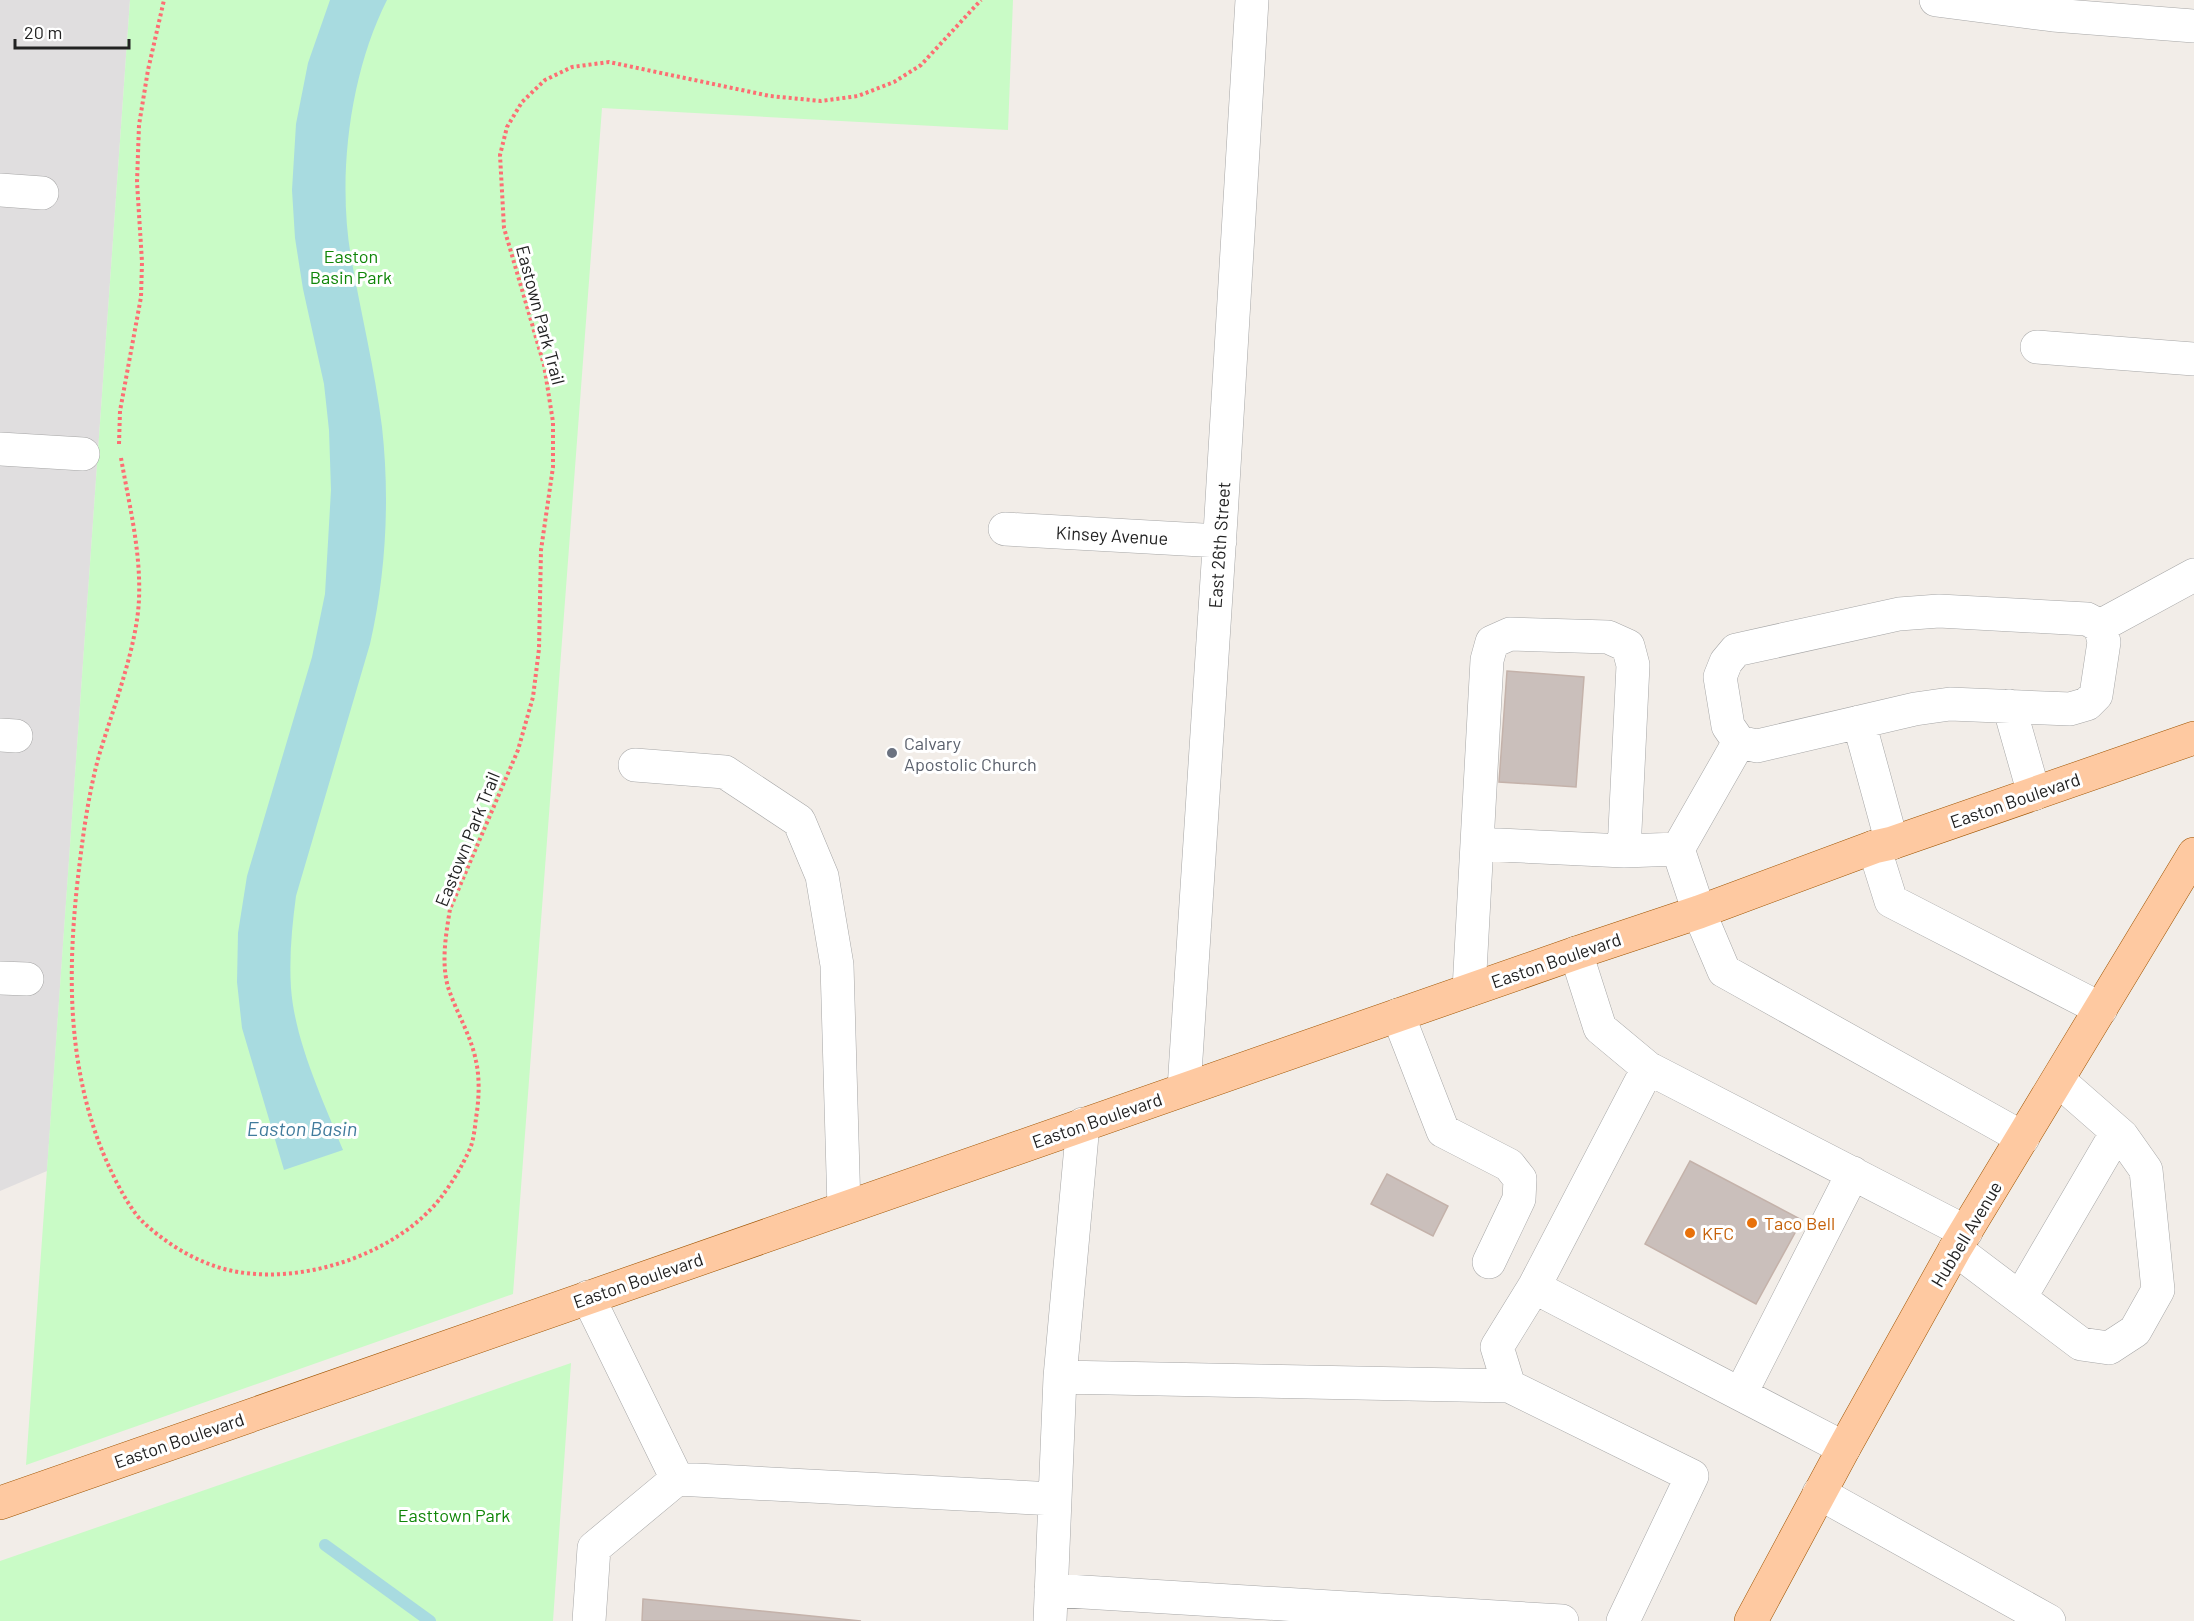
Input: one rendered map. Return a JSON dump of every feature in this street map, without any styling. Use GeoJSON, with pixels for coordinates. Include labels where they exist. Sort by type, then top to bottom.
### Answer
{"type":"FeatureCollection","features":[{"type":"Feature","properties":{"kind":"main road","name":"Easton Boulevard"},"geometry":{"type":"LineString","coordinates":[[0,1503],[1184,1089],[1699,912],[1883,845],[2034,794],[2194,733]]}},
{"type":"Feature","properties":{"kind":"main road","name":"Hubbell Avenue"},"geometry":{"type":"LineString","coordinates":[[1751,1621],[1844,1448],[1961,1241],[2194,854]]}},
{"type":"Feature","properties":{"kind":"street","name":"East 26th Street"},"geometry":{"type":"LineString","coordinates":[[1184,1089],[1252,0]]}},
{"type":"Feature","properties":{"kind":"street"},"geometry":{"type":"LineString","coordinates":[[1936,0],[2053,15],[2194,26]]}},
{"type":"Feature","properties":{"kind":"street"},"geometry":{"type":"LineString","coordinates":[[0,190],[42,193]]}},
{"type":"Feature","properties":{"kind":"street"},"geometry":{"type":"LineString","coordinates":[[2037,347],[2194,359]]}},
{"type":"Feature","properties":{"kind":"street"},"geometry":{"type":"LineString","coordinates":[[0,449],[83,454]]}},
{"type":"Feature","properties":{"kind":"street","name":"Kinsey Avenue"},"geometry":{"type":"LineString","coordinates":[[1005,529],[1220,541]]}},
{"type":"Feature","properties":{"kind":"street"},"geometry":{"type":"LineString","coordinates":[[2100,627],[2194,575]]}},
{"type":"Feature","properties":{"kind":"street"},"geometry":{"type":"LineString","coordinates":[[1939,611],[2087,619],[2100,627],[2104,642],[2096,695],[2088,704],[2070,709],[2009,706],[1950,704],[1915,709],[1757,746],[1739,742],[1728,726],[1720,677],[1726,662],[1736,650],[1899,614],[1939,611]]}},
{"type":"Feature","properties":{"kind":"street"},"geometry":{"type":"LineString","coordinates":[[1469,990],[1488,660],[1492,642],[1510,634],[1608,637],[1628,646],[1633,665],[1624,851]]}},
{"type":"Feature","properties":{"kind":"street"},"geometry":{"type":"LineString","coordinates":[[2009,706],[2034,794]]}},
{"type":"Feature","properties":{"kind":"street"},"geometry":{"type":"LineString","coordinates":[[1858,722],[1883,845],[1891,901],[2101,1009]]}},
{"type":"Feature","properties":{"kind":"street"},"geometry":{"type":"LineString","coordinates":[[1739,742],[1678,849],[1699,912],[1724,971],[2023,1138]]}},
{"type":"Feature","properties":{"kind":"street"},"geometry":{"type":"LineString","coordinates":[[634,765],[725,772],[799,821],[822,876],[837,965],[844,1208]]}},
{"type":"Feature","properties":{"kind":"street"},"geometry":{"type":"LineString","coordinates":[[1478,844],[1624,851],[1678,849]]}},
{"type":"Feature","properties":{"kind":"street"},"geometry":{"type":"LineString","coordinates":[[1576,953],[1600,1028],[1648,1068],[1853,1173],[1961,1241],[2020,1298],[2081,1344],[2109,1348],[2135,1331],[2158,1290],[2146,1170],[2116,1132],[2058,1080]]}},
{"type":"Feature","properties":{"kind":"street"},"geometry":{"type":"LineString","coordinates":[[1398,1015],[1443,1131],[1509,1165],[1520,1179],[1519,1199],[1489,1262]]}},
{"type":"Feature","properties":{"kind":"street"},"geometry":{"type":"LineString","coordinates":[[1509,1386],[1497,1347],[1534,1287],[1648,1068]]}},
{"type":"Feature","properties":{"kind":"street"},"geometry":{"type":"LineString","coordinates":[[1083,1125],[1060,1377],[1051,1606],[1562,1621]]}},
{"type":"Feature","properties":{"kind":"street"},"geometry":{"type":"LineString","coordinates":[[2020,1298],[2116,1132]]}},
{"type":"Feature","properties":{"kind":"street"},"geometry":{"type":"LineString","coordinates":[[1741,1393],[1853,1173]]}},
{"type":"Feature","properties":{"kind":"street"},"geometry":{"type":"LineString","coordinates":[[1534,1287],[1844,1448]]}},
{"type":"Feature","properties":{"kind":"street"},"geometry":{"type":"LineString","coordinates":[[588,1298],[677,1479]]}},
{"type":"Feature","properties":{"kind":"street"},"geometry":{"type":"LineString","coordinates":[[1060,1377],[1509,1386],[1692,1476],[1623,1621]]}},
{"type":"Feature","properties":{"kind":"street"},"geometry":{"type":"LineString","coordinates":[[589,1621],[594,1548],[677,1479],[1055,1499]]}},
{"type":"Feature","properties":{"kind":"street"},"geometry":{"type":"LineString","coordinates":[[1820,1493],[2049,1621]]}},
{"type":"Feature","properties":{"kind":"path","name":"Eastown Park Trail"},"geometry":{"type":"LineString","coordinates":[[164,0],[148,70],[139,125],[137,182],[142,262],[141,297],[120,411],[119,450],[138,558],[139,602],[133,638],[86,804],[71,941],[71,1017],[82,1086],[99,1141],[119,1185],[140,1220],[169,1243],[209,1265],[247,1273],[284,1274],[320,1269],[360,1257],[398,1236],[430,1211],[472,1144],[479,1101],[476,1061],[447,986],[444,958],[446,934],[450,909],[518,750],[533,697],[539,649],[541,550],[553,467],[553,422],[544,365],[504,228],[500,155],[507,127],[522,102],[545,80],[572,67],[609,62],[771,96],[821,101],[858,96],[894,82],[921,65],[981,0]]}},
{"type":"Feature","properties":{"kind":"shaded area"},"geometry":{"type":"Polygon","coordinates":[[[0,0],[130,0],[47,1171],[0,1191],[0,0]]]}},
{"type":"Feature","properties":{"kind":"green space","name":"Easton Basin Park"},"geometry":{"type":"Polygon","coordinates":[[[130,0],[1013,0],[1008,130],[602,108],[513,1294],[26,1465],[130,0]]]}},
{"type":"Feature","properties":{"kind":"green space","name":"Easttown Park"},"geometry":{"type":"Polygon","coordinates":[[[571,1363],[553,1621],[0,1621],[0,1561],[571,1363]]]}},
{"type":"Feature","properties":{"kind":"water","name":"Easton Basin"},"geometry":{"type":"Polygon","coordinates":[[[330,0],[387,0],[364,60],[356,92],[346,159],[347,226],[351,257],[382,427],[386,481],[385,536],[380,591],[370,644],[296,896],[291,942],[291,988],[298,1029],[311,1070],[343,1150],[284,1170],[242,1028],[237,982],[238,933],[247,876],[312,657],[325,594],[331,490],[329,430],[324,384],[303,289],[295,238],[292,190],[296,124],[308,63],[330,0]]]}},
{"type":"Feature","properties":{"kind":"building"},"geometry":{"type":"Polygon","coordinates":[[[1507,671],[1584,677],[1576,787],[1499,782],[1507,671]]]}},
{"type":"Feature","properties":{"kind":"building"},"geometry":{"type":"Polygon","coordinates":[[[1690,1161],[1802,1220],[1756,1304],[1645,1244],[1690,1161]]]}},
{"type":"Feature","properties":{"kind":"building"},"geometry":{"type":"Polygon","coordinates":[[[1387,1174],[1448,1206],[1433,1236],[1371,1204],[1387,1174]]]}},
{"type":"Feature","properties":{"kind":"building"},"geometry":{"type":"Polygon","coordinates":[[[643,1599],[861,1621],[642,1621],[643,1599]]]}},
{"type":"Feature","properties":{"kind":"waterway"},"geometry":{"type":"LineString","coordinates":[[325,1545],[430,1621]]}},
{"type":"Feature","properties":{"kind":"place","name":"Calvary Apostolic Church"},"geometry":{"type":"Point","coordinates":[892,753]}},
{"type":"Feature","properties":{"kind":"place","name":"Taco Bell"},"geometry":{"type":"Point","coordinates":[1752,1223]}},
{"type":"Feature","properties":{"kind":"place","name":"KFC"},"geometry":{"type":"Point","coordinates":[1690,1233]}}]}
